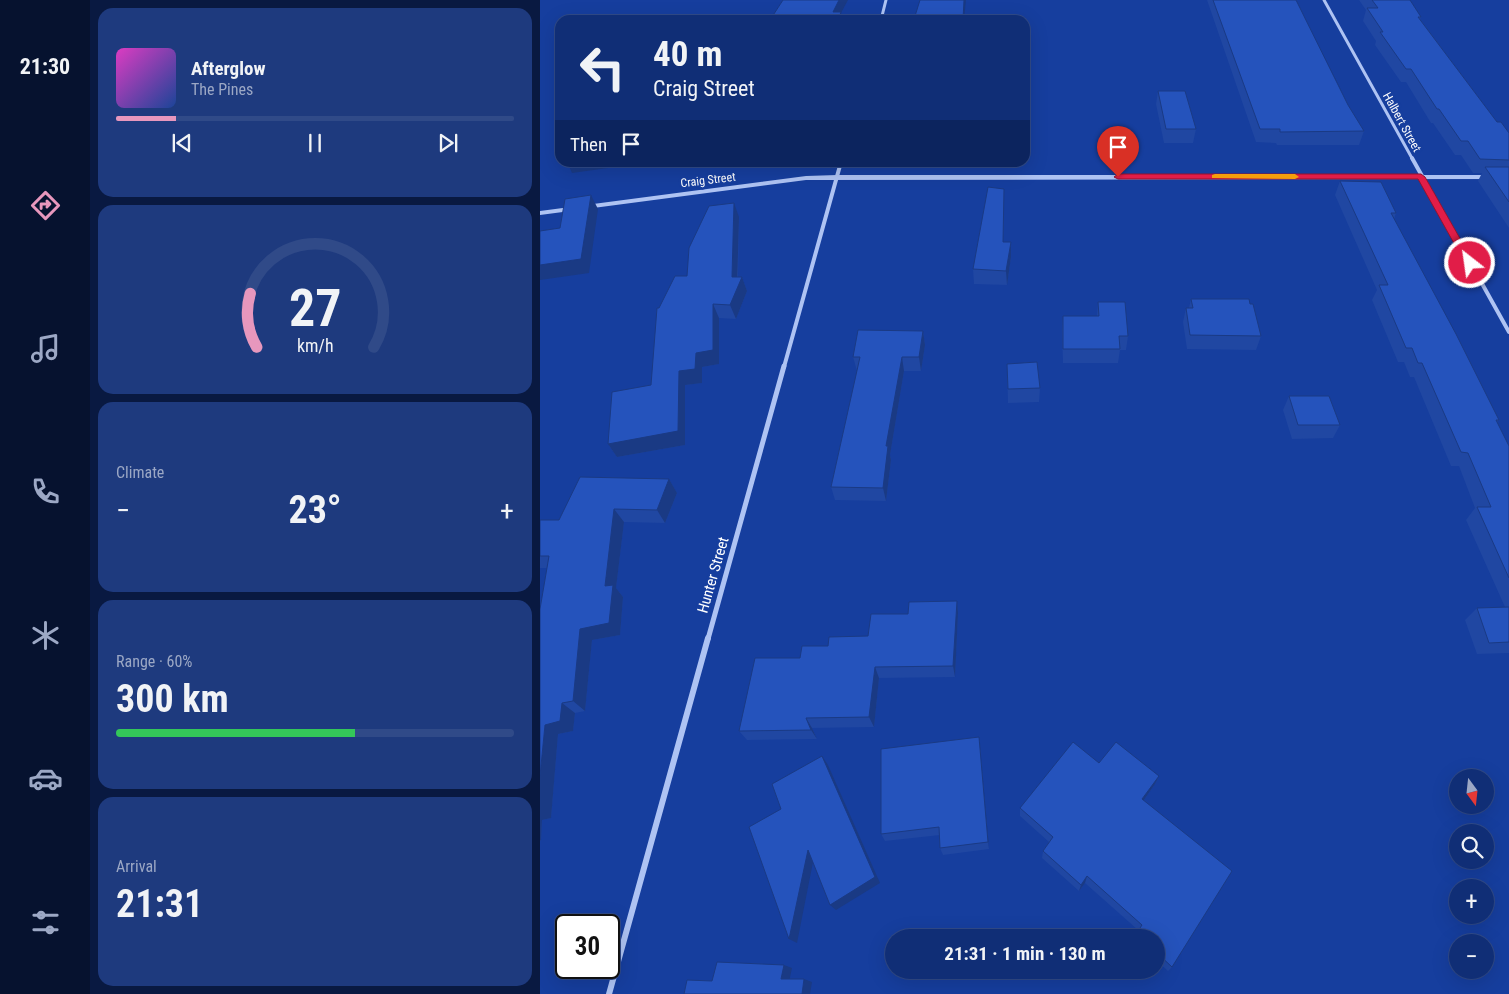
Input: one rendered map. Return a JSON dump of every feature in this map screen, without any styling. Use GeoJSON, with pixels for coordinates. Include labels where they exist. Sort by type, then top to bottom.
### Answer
{"type":"FeatureCollection","features":[{"type":"Feature","properties":{"kind":"street"},"geometry":{"type":"LineString","coordinates":[[882,15],[886,0]]}},
{"type":"Feature","properties":{"kind":"street","name":"Halbert Street"},"geometry":{"type":"LineString","coordinates":[[1324,0],[1509,332]]}},
{"type":"Feature","properties":{"kind":"street","name":"Hunter Street"},"geometry":{"type":"LineString","coordinates":[[608,994],[840,167]]}},
{"type":"Feature","properties":{"kind":"street","name":"Craig Street"},"geometry":{"type":"LineString","coordinates":[[540,213],[806,178],[1509,176]]}},
{"type":"Feature","properties":{"kind":"building"},"geometry":{"type":"Polygon","coordinates":[[[783,0],[839,0],[833,12],[841,12],[840,15],[773,15],[783,0]]]}},
{"type":"Feature","properties":{"kind":"building"},"geometry":{"type":"Polygon","coordinates":[[[920,0],[964,0],[963,15],[915,15],[920,0]]]}},
{"type":"Feature","properties":{"kind":"building"},"geometry":{"type":"Polygon","coordinates":[[[1213,0],[1296,0],[1348,105],[1364,131],[1280,132],[1280,129],[1260,129],[1213,0]]]}},
{"type":"Feature","properties":{"kind":"building"},"geometry":{"type":"Polygon","coordinates":[[[1372,0],[1410,0],[1421,17],[1418,17],[1497,122],[1501,122],[1509,133],[1509,160],[1480,159],[1468,141],[1461,141],[1411,69],[1406,69],[1380,32],[1383,32],[1367,8],[1378,8],[1372,0]]]}},
{"type":"Feature","properties":{"kind":"building"},"geometry":{"type":"Polygon","coordinates":[[[1158,91],[1185,91],[1196,129],[1166,129],[1158,91]]]}},
{"type":"Feature","properties":{"kind":"building"},"geometry":{"type":"Polygon","coordinates":[[[1485,167],[1509,167],[1509,202],[1485,167]]]}},
{"type":"Feature","properties":{"kind":"building"},"geometry":{"type":"Polygon","coordinates":[[[1340,181],[1381,182],[1396,213],[1391,213],[1456,334],[1499,420],[1496,420],[1509,446],[1509,578],[1477,507],[1491,507],[1468,453],[1461,452],[1422,363],[1418,363],[1412,348],[1406,348],[1379,285],[1388,285],[1340,181]]]}},
{"type":"Feature","properties":{"kind":"building"},"geometry":{"type":"Polygon","coordinates":[[[988,187],[1004,189],[1003,242],[1011,242],[1006,271],[973,269],[988,187]]]}},
{"type":"Feature","properties":{"kind":"building"},"geometry":{"type":"Polygon","coordinates":[[[591,195],[581,259],[540,265],[540,231],[560,228],[565,199],[591,195]]]}},
{"type":"Feature","properties":{"kind":"building"},"geometry":{"type":"Polygon","coordinates":[[[734,203],[732,277],[742,277],[730,305],[713,304],[713,350],[696,353],[695,369],[679,371],[678,431],[608,444],[612,392],[651,385],[657,308],[659,308],[675,276],[687,276],[689,248],[709,206],[734,203]]]}},
{"type":"Feature","properties":{"kind":"building"},"geometry":{"type":"Polygon","coordinates":[[[1191,299],[1249,299],[1250,304],[1253,304],[1261,336],[1190,335],[1186,308],[1193,308],[1191,299]]]}},
{"type":"Feature","properties":{"kind":"building"},"geometry":{"type":"Polygon","coordinates":[[[1098,302],[1125,302],[1128,336],[1119,336],[1120,349],[1063,349],[1063,316],[1099,316],[1098,302]]]}},
{"type":"Feature","properties":{"kind":"building"},"geometry":{"type":"Polygon","coordinates":[[[858,330],[923,331],[919,357],[902,357],[886,446],[888,446],[883,488],[831,487],[860,357],[853,357],[858,330]]]}},
{"type":"Feature","properties":{"kind":"building"},"geometry":{"type":"Polygon","coordinates":[[[1037,362],[1040,388],[1008,389],[1007,364],[1037,362]]]}},
{"type":"Feature","properties":{"kind":"building"},"geometry":{"type":"Polygon","coordinates":[[[1289,396],[1329,396],[1340,425],[1298,425],[1289,396]]]}},
{"type":"Feature","properties":{"kind":"building"},"geometry":{"type":"Polygon","coordinates":[[[580,477],[669,479],[657,510],[614,509],[605,586],[613,585],[609,623],[580,629],[573,701],[562,703],[560,721],[545,725],[540,776],[540,609],[549,556],[540,556],[540,520],[559,520],[580,477]]]}},
{"type":"Feature","properties":{"kind":"building"},"geometry":{"type":"Polygon","coordinates":[[[957,601],[953,666],[875,667],[869,717],[806,718],[811,730],[739,731],[755,658],[800,658],[802,646],[828,646],[829,637],[868,636],[871,614],[908,614],[909,602],[957,601]]]}},
{"type":"Feature","properties":{"kind":"building"},"geometry":{"type":"Polygon","coordinates":[[[1509,607],[1509,642],[1489,643],[1477,608],[1509,607]]]}},
{"type":"Feature","properties":{"kind":"building"},"geometry":{"type":"Polygon","coordinates":[[[979,737],[988,842],[940,848],[939,827],[881,834],[881,749],[979,737]]]}},
{"type":"Feature","properties":{"kind":"building"},"geometry":{"type":"Polygon","coordinates":[[[1073,742],[1099,763],[1116,742],[1159,776],[1142,799],[1232,871],[1172,967],[1165,960],[1165,929],[1139,929],[1142,925],[1087,876],[1081,885],[1043,851],[1053,837],[1020,808],[1073,742]]]}},
{"type":"Feature","properties":{"kind":"building"},"geometry":{"type":"Polygon","coordinates":[[[822,756],[875,877],[830,905],[808,850],[789,939],[749,827],[781,809],[772,784],[822,756]]]}},
{"type":"Feature","properties":{"kind":"building"},"geometry":{"type":"Polygon","coordinates":[[[717,962],[784,965],[781,979],[804,979],[802,994],[684,994],[687,980],[712,981],[717,962]]]}},
{"type":"Feature","properties":{"kind":"slow traffic"},"geometry":{"type":"LineString","coordinates":[[1215,177],[1295,177]]}},
{"type":"Feature","properties":{"kind":"route"},"geometry":{"type":"LineString","coordinates":[[1118,177],[1421,177],[1470,263]]}}]}
